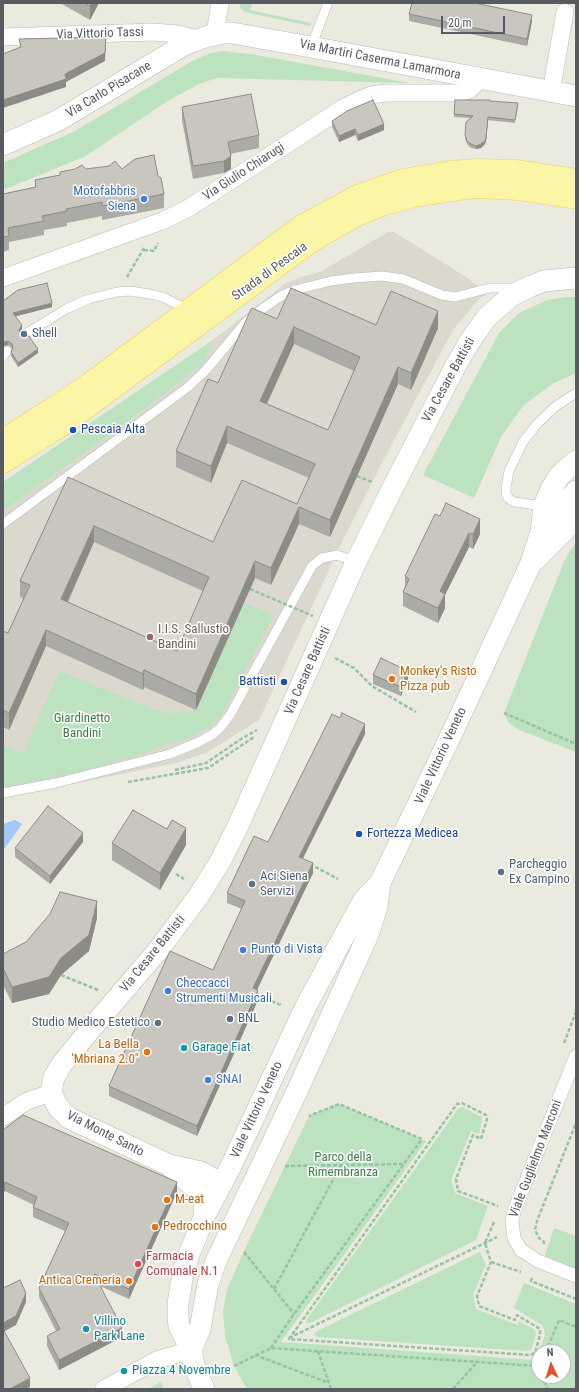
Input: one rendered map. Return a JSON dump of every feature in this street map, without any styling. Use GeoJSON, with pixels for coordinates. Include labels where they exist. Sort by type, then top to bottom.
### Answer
{"type":"FeatureCollection","features":[{"type":"Feature","properties":{"kind":"main road","name":"Strada di Pescaia"},"geometry":{"type":"LineString","coordinates":[[3,440],[64,402],[302,226],[351,199],[382,186],[426,176],[477,170],[515,171],[576,180]]}},
{"type":"Feature","properties":{"kind":"main road","name":"Strada di Pescaia"},"geometry":{"type":"LineString","coordinates":[[3,462],[74,417],[299,250],[334,227],[357,215],[384,204],[414,196],[466,188],[482,187],[518,189],[576,198]]}},
{"type":"Feature","properties":{"kind":"street"},"geometry":{"type":"LineString","coordinates":[[205,37],[220,3]]}},
{"type":"Feature","properties":{"kind":"street"},"geometry":{"type":"LineString","coordinates":[[551,92],[565,12]]}},
{"type":"Feature","properties":{"kind":"street","name":"Via Vittorio Tassi"},"geometry":{"type":"LineString","coordinates":[[3,36],[152,32],[205,37]]}},
{"type":"Feature","properties":{"kind":"street","name":"Via Martiri Caserma Lamarmora"},"geometry":{"type":"LineString","coordinates":[[205,37],[232,33],[576,96]]}},
{"type":"Feature","properties":{"kind":"street","name":"Via Carlo Pisacane"},"geometry":{"type":"LineString","coordinates":[[3,145],[59,120],[172,52],[205,37]]}},
{"type":"Feature","properties":{"kind":"street","name":"Via Giulio Chiarugi"},"geometry":{"type":"LineString","coordinates":[[3,278],[162,221],[200,201],[353,102],[371,95],[386,93],[460,92],[469,90],[481,79]]}},
{"type":"Feature","properties":{"kind":"street","name":"Via Cesare Battisti"},"geometry":{"type":"LineString","coordinates":[[51,1093],[54,1077],[62,1064],[160,948],[210,878],[237,828],[356,562],[398,477],[470,341],[487,317],[511,296],[544,281],[576,278]]}},
{"type":"Feature","properties":{"kind":"street","name":"Viale Vittorio Veneto"},"geometry":{"type":"LineString","coordinates":[[204,1389],[194,1364],[191,1350],[179,1326],[178,1304],[180,1287],[188,1257],[205,1215],[222,1184],[313,993],[364,900],[380,883],[531,563],[541,532],[544,506],[555,482],[560,475],[576,461]]}},
{"type":"Feature","properties":{"kind":"street","name":"Viale Vittorio Veneto"},"geometry":{"type":"LineString","coordinates":[[541,532],[576,491]]}},
{"type":"Feature","properties":{"kind":"street","name":"Viale Vittorio Veneto"},"geometry":{"type":"LineString","coordinates":[[531,563],[576,519]]}},
{"type":"Feature","properties":{"kind":"street","name":"Viale Vittorio Veneto"},"geometry":{"type":"LineString","coordinates":[[191,1350],[200,1329],[212,1270],[368,935],[377,907],[380,883]]}},
{"type":"Feature","properties":{"kind":"street","name":"Viale Guglielmo Marconi"},"geometry":{"type":"LineString","coordinates":[[576,1056],[514,1212],[512,1221],[514,1238],[521,1250],[538,1261],[576,1276]]}},
{"type":"Feature","properties":{"kind":"street"},"geometry":{"type":"LineString","coordinates":[[3,1117],[26,1101],[51,1093]]}},
{"type":"Feature","properties":{"kind":"street","name":"Via Monte Santo"},"geometry":{"type":"LineString","coordinates":[[51,1093],[58,1107],[69,1118],[168,1165],[201,1172],[222,1184]]}},
{"type":"Feature","properties":{"kind":"street","name":"Via Monte Santo"},"geometry":{"type":"LineString","coordinates":[[168,1165],[193,1186],[202,1196],[205,1215]]}},
{"type":"Feature","properties":{"kind":"street"},"geometry":{"type":"LineString","coordinates":[[104,1389],[157,1360],[191,1350],[190,1311],[193,1291],[199,1270],[226,1206],[226,1195],[222,1184]]}},
{"type":"Feature","properties":{"kind":"lane"},"geometry":{"type":"LineString","coordinates":[[311,47],[328,3]]}},
{"type":"Feature","properties":{"kind":"lane"},"geometry":{"type":"LineString","coordinates":[[3,524],[188,387],[206,370],[246,322],[281,296],[295,290],[331,281],[382,276],[403,280],[442,295],[455,297],[460,297],[490,288],[524,289]]}},
{"type":"Feature","properties":{"kind":"lane"},"geometry":{"type":"LineString","coordinates":[[25,334],[68,308],[89,299],[117,292],[130,291],[155,295],[190,310]]}},
{"type":"Feature","properties":{"kind":"lane"},"geometry":{"type":"LineString","coordinates":[[544,506],[514,502],[508,498],[506,488],[509,471],[523,442],[537,424],[556,406],[576,393]]}},
{"type":"Feature","properties":{"kind":"lane"},"geometry":{"type":"LineString","coordinates":[[3,793],[56,783],[163,756],[184,749],[213,734],[220,728],[230,715],[316,561],[337,554],[356,562]]}},
{"type":"Feature","properties":{"kind":"path"},"geometry":{"type":"LineString","coordinates":[[117,292],[162,221]]}},
{"type":"Feature","properties":{"kind":"path"},"geometry":{"type":"LineString","coordinates":[[357,476],[376,484]]}},
{"type":"Feature","properties":{"kind":"path"},"geometry":{"type":"LineString","coordinates":[[250,589],[313,616]]}},
{"type":"Feature","properties":{"kind":"path"},"geometry":{"type":"LineString","coordinates":[[331,656],[354,668],[372,686],[416,712]]}},
{"type":"Feature","properties":{"kind":"path"},"geometry":{"type":"LineString","coordinates":[[504,713],[576,744]]}},
{"type":"Feature","properties":{"kind":"path"},"geometry":{"type":"LineString","coordinates":[[142,780],[208,768],[259,735]]}},
{"type":"Feature","properties":{"kind":"path"},"geometry":{"type":"LineString","coordinates":[[304,861],[338,878]]}},
{"type":"Feature","properties":{"kind":"path"},"geometry":{"type":"LineString","coordinates":[[61,975],[104,993]]}},
{"type":"Feature","properties":{"kind":"path"},"geometry":{"type":"LineString","coordinates":[[252,992],[280,1005]]}},
{"type":"Feature","properties":{"kind":"path"},"geometry":{"type":"LineString","coordinates":[[289,1339],[457,1104],[462,1103],[486,1115],[487,1119],[480,1139],[473,1135],[456,1179],[458,1191],[514,1212]]}},
{"type":"Feature","properties":{"kind":"path"},"geometry":{"type":"LineString","coordinates":[[271,1348],[294,1314],[422,1139],[340,1104],[309,1116]]}},
{"type":"Feature","properties":{"kind":"path"},"geometry":{"type":"LineString","coordinates":[[538,1261],[544,1242],[539,1238],[536,1230],[537,1221],[576,1123]]}},
{"type":"Feature","properties":{"kind":"path"},"geometry":{"type":"LineString","coordinates":[[285,1166],[405,1164]]}},
{"type":"Feature","properties":{"kind":"path"},"geometry":{"type":"LineString","coordinates":[[274,1289],[341,1165]]}},
{"type":"Feature","properties":{"kind":"path"},"geometry":{"type":"LineString","coordinates":[[289,1339],[530,1355],[535,1352],[540,1335],[540,1329],[517,1315],[515,1320],[479,1306],[476,1296],[491,1262],[485,1243],[500,1206]]}},
{"type":"Feature","properties":{"kind":"path"},"geometry":{"type":"LineString","coordinates":[[289,1339],[512,1230]]}},
{"type":"Feature","properties":{"kind":"path"},"geometry":{"type":"LineString","coordinates":[[244,1251],[294,1314]]}},
{"type":"Feature","properties":{"kind":"path"},"geometry":{"type":"LineString","coordinates":[[549,1344],[559,1320],[576,1327]]}},
{"type":"Feature","properties":{"kind":"path"},"geometry":{"type":"LineString","coordinates":[[234,1366],[271,1348],[531,1365]]}},
{"type":"Feature","properties":{"kind":"path"},"geometry":{"type":"LineString","coordinates":[[318,1351],[332,1389]]}},
{"type":"Feature","properties":{"kind":"path"},"geometry":{"type":"LineString","coordinates":[[255,1355],[329,1383]]}},
{"type":"Feature","properties":{"kind":"path"},"geometry":{"type":"LineString","coordinates":[[452,1389],[477,1362]]}},
{"type":"Feature","properties":{"kind":"shaded area","name":"I.I.S. Sallustio Bandini"},"geometry":{"type":"Polygon","coordinates":[[[388,232],[394,232],[463,275],[488,293],[479,299],[453,330],[383,461],[342,542],[259,720],[206,753],[176,763],[3,798],[3,511],[118,429],[198,368],[205,360],[213,340],[286,283],[320,272],[388,232]]]}},
{"type":"Feature","properties":{"kind":"green space"},"geometry":{"type":"Polygon","coordinates":[[[240,3],[252,3],[250,10],[311,23],[310,26],[245,12],[240,8],[240,3]]]}},
{"type":"Feature","properties":{"kind":"green space"},"geometry":{"type":"Polygon","coordinates":[[[223,51],[256,55],[410,83],[217,78],[199,84],[166,102],[86,156],[3,190],[3,163],[75,131],[194,60],[211,53],[223,51]]]}},
{"type":"Feature","properties":{"kind":"green space"},"geometry":{"type":"Polygon","coordinates":[[[576,297],[576,373],[552,384],[523,406],[501,437],[474,498],[423,475],[499,333],[519,313],[547,300],[576,297]]]}},
{"type":"Feature","properties":{"kind":"green space"},"geometry":{"type":"Polygon","coordinates":[[[213,340],[205,360],[198,368],[118,429],[3,511],[3,482],[213,340]]]}},
{"type":"Feature","properties":{"kind":"green space"},"geometry":{"type":"Polygon","coordinates":[[[576,543],[576,752],[517,729],[508,722],[504,713],[563,564],[576,543]]]}},
{"type":"Feature","properties":{"kind":"green space","name":"Giardinetto Bandini"},"geometry":{"type":"Polygon","coordinates":[[[245,603],[274,615],[221,716],[211,726],[193,736],[120,761],[19,786],[3,788],[3,745],[23,753],[59,671],[158,711],[174,713],[195,710],[245,603]]]}},
{"type":"Feature","properties":{"kind":"green space","name":"Parco della Rimembranza"},"geometry":{"type":"Polygon","coordinates":[[[339,1104],[426,1141],[281,1342],[531,1360],[531,1384],[571,1384],[571,1344],[542,1344],[545,1334],[542,1325],[514,1308],[524,1283],[576,1304],[576,1389],[247,1389],[234,1366],[225,1336],[223,1310],[228,1287],[309,1116],[339,1104]]]}},
{"type":"Feature","properties":{"kind":"green space"},"geometry":{"type":"Polygon","coordinates":[[[462,1107],[482,1117],[479,1134],[471,1131],[451,1180],[455,1193],[488,1206],[476,1240],[310,1323],[306,1323],[307,1319],[458,1109],[462,1107]]]}},
{"type":"Feature","properties":{"kind":"green space"},"geometry":{"type":"Polygon","coordinates":[[[554,1228],[576,1236],[576,1269],[545,1256],[554,1228]]]}},
{"type":"Feature","properties":{"kind":"green space"},"geometry":{"type":"Polygon","coordinates":[[[480,1252],[486,1265],[473,1294],[476,1309],[518,1325],[519,1321],[535,1330],[536,1335],[533,1344],[531,1344],[531,1350],[527,1351],[318,1337],[314,1335],[317,1331],[480,1252]]]}},
{"type":"Feature","properties":{"kind":"green space"},"geometry":{"type":"Polygon","coordinates":[[[161,1382],[164,1389],[148,1389],[161,1382]]]}},
{"type":"Feature","properties":{"kind":"water"},"geometry":{"type":"Polygon","coordinates":[[[15,820],[22,824],[5,848],[3,847],[3,824],[15,820]]]}},
{"type":"Feature","properties":{"kind":"building"},"geometry":{"type":"Polygon","coordinates":[[[84,3],[91,3],[90,6],[84,3]]]}},
{"type":"Feature","properties":{"kind":"building"},"geometry":{"type":"Polygon","coordinates":[[[412,3],[475,3],[532,15],[527,39],[409,14],[412,3]]]}},
{"type":"Feature","properties":{"kind":"building"},"geometry":{"type":"Polygon","coordinates":[[[106,37],[105,53],[65,74],[66,79],[3,100],[3,54],[21,47],[19,39],[106,37]]]}},
{"type":"Feature","properties":{"kind":"building"},"geometry":{"type":"Polygon","coordinates":[[[251,94],[259,135],[228,142],[231,156],[224,161],[193,166],[182,107],[251,94]]]}},
{"type":"Feature","properties":{"kind":"building"},"geometry":{"type":"Polygon","coordinates":[[[373,100],[384,124],[358,135],[355,129],[339,136],[332,121],[347,111],[373,100]]]}},
{"type":"Feature","properties":{"kind":"building"},"geometry":{"type":"Polygon","coordinates":[[[455,100],[490,100],[518,103],[515,120],[488,117],[485,141],[476,146],[467,141],[465,135],[466,122],[473,116],[454,114],[455,100]]]}},
{"type":"Feature","properties":{"kind":"building"},"geometry":{"type":"Polygon","coordinates":[[[154,155],[158,176],[161,178],[164,194],[102,206],[102,202],[66,209],[67,211],[42,216],[44,221],[8,228],[9,236],[3,237],[3,194],[36,187],[35,180],[60,175],[60,172],[75,169],[82,165],[86,169],[109,166],[115,161],[122,169],[135,159],[154,155]]]}},
{"type":"Feature","properties":{"kind":"building"},"geometry":{"type":"Polygon","coordinates":[[[47,283],[52,303],[13,313],[22,325],[19,330],[20,333],[25,336],[28,335],[38,349],[18,363],[11,352],[13,348],[12,344],[8,341],[3,341],[3,301],[18,290],[47,283]]]}},
{"type":"Feature","properties":{"kind":"building"},"geometry":{"type":"Polygon","coordinates":[[[291,288],[376,325],[391,291],[438,311],[411,373],[398,367],[330,520],[299,507],[271,568],[255,561],[196,694],[144,670],[143,674],[46,630],[9,713],[3,710],[3,631],[8,633],[30,585],[20,581],[68,477],[213,542],[242,480],[297,504],[315,464],[227,426],[211,466],[176,451],[208,379],[218,383],[251,309],[252,308],[277,319],[291,288]],[[294,327],[260,401],[328,430],[360,357],[294,327]],[[94,526],[61,599],[177,651],[209,577],[94,526]]]}},
{"type":"Feature","properties":{"kind":"building"},"geometry":{"type":"Polygon","coordinates":[[[446,503],[480,519],[473,534],[469,533],[440,591],[445,594],[438,608],[403,592],[409,579],[405,576],[435,514],[440,516],[446,503]]]}},
{"type":"Feature","properties":{"kind":"building"},"geometry":{"type":"Polygon","coordinates":[[[381,658],[408,671],[401,687],[373,675],[381,658]]]}},
{"type":"Feature","properties":{"kind":"building"},"geometry":{"type":"Polygon","coordinates":[[[342,713],[365,724],[299,857],[313,863],[253,988],[258,990],[197,1126],[109,1086],[170,951],[213,970],[245,901],[227,893],[254,836],[268,842],[332,714],[340,718],[342,713]]]}},
{"type":"Feature","properties":{"kind":"building"},"geometry":{"type":"Polygon","coordinates":[[[48,806],[83,833],[50,876],[15,848],[48,806]]]}},
{"type":"Feature","properties":{"kind":"building"},"geometry":{"type":"Polygon","coordinates":[[[133,810],[167,829],[172,820],[186,828],[160,873],[112,843],[133,810]]]}},
{"type":"Feature","properties":{"kind":"building"},"geometry":{"type":"Polygon","coordinates":[[[60,892],[97,901],[89,935],[61,958],[49,977],[12,987],[3,968],[3,954],[26,942],[50,914],[60,892]]]}},
{"type":"Feature","properties":{"kind":"building"},"geometry":{"type":"Polygon","coordinates":[[[23,1115],[177,1182],[129,1289],[94,1274],[122,1328],[59,1360],[47,1336],[60,1329],[39,1288],[69,1223],[33,1207],[37,1197],[5,1182],[3,1183],[3,1130],[23,1115]]]}},
{"type":"Feature","properties":{"kind":"building"},"geometry":{"type":"Polygon","coordinates":[[[20,1280],[26,1293],[16,1316],[3,1323],[3,1288],[20,1280]]]}},
{"type":"Feature","properties":{"kind":"building"},"geometry":{"type":"Polygon","coordinates":[[[3,1329],[30,1378],[10,1389],[3,1389],[3,1329]]]}},
{"type":"Feature","properties":{"kind":"place","name":"Motofabbris Siena"},"geometry":{"type":"Point","coordinates":[144,199]}},
{"type":"Feature","properties":{"kind":"place","name":"Shell"},"geometry":{"type":"Point","coordinates":[24,334]}},
{"type":"Feature","properties":{"kind":"place","name":"Pescaia Alta"},"geometry":{"type":"Point","coordinates":[73,430]}},
{"type":"Feature","properties":{"kind":"place","name":"I.I.S. Sallustio Bandini"},"geometry":{"type":"Point","coordinates":[150,637]}},
{"type":"Feature","properties":{"kind":"place","name":"Monkey's Risto Pizza pub"},"geometry":{"type":"Point","coordinates":[392,679]}},
{"type":"Feature","properties":{"kind":"place","name":"Battisti"},"geometry":{"type":"Point","coordinates":[284,682]}},
{"type":"Feature","properties":{"kind":"place","name":"Fortezza Medicea"},"geometry":{"type":"Point","coordinates":[359,834]}},
{"type":"Feature","properties":{"kind":"place","name":"Parcheggio Ex Campino"},"geometry":{"type":"Point","coordinates":[501,872]}},
{"type":"Feature","properties":{"kind":"place","name":"Aci Siena Servizi"},"geometry":{"type":"Point","coordinates":[252,884]}},
{"type":"Feature","properties":{"kind":"place","name":"Punto di Vista"},"geometry":{"type":"Point","coordinates":[243,950]}},
{"type":"Feature","properties":{"kind":"place","name":"Checcacci Strumenti Musicali"},"geometry":{"type":"Point","coordinates":[168,991]}},
{"type":"Feature","properties":{"kind":"place","name":"BNL"},"geometry":{"type":"Point","coordinates":[230,1019]}},
{"type":"Feature","properties":{"kind":"place","name":"Studio Medico Estetico"},"geometry":{"type":"Point","coordinates":[158,1023]}},
{"type":"Feature","properties":{"kind":"place","name":"Garage Fiat"},"geometry":{"type":"Point","coordinates":[184,1048]}},
{"type":"Feature","properties":{"kind":"place","name":"La Bella 'Mbriana 2.0\""},"geometry":{"type":"Point","coordinates":[147,1052]}},
{"type":"Feature","properties":{"kind":"place","name":"SNAI"},"geometry":{"type":"Point","coordinates":[208,1080]}},
{"type":"Feature","properties":{"kind":"place","name":"M-eat"},"geometry":{"type":"Point","coordinates":[167,1200]}},
{"type":"Feature","properties":{"kind":"place","name":"Pedrocchino"},"geometry":{"type":"Point","coordinates":[155,1227]}},
{"type":"Feature","properties":{"kind":"place","name":"Farmacia Comunale N.1"},"geometry":{"type":"Point","coordinates":[138,1264]}},
{"type":"Feature","properties":{"kind":"place","name":"Antica Cremeria"},"geometry":{"type":"Point","coordinates":[129,1281]}},
{"type":"Feature","properties":{"kind":"place","name":"Villino Park Lane"},"geometry":{"type":"Point","coordinates":[86,1329]}},
{"type":"Feature","properties":{"kind":"place","name":"Piazza 4 Novembre"},"geometry":{"type":"Point","coordinates":[124,1371]}}]}
